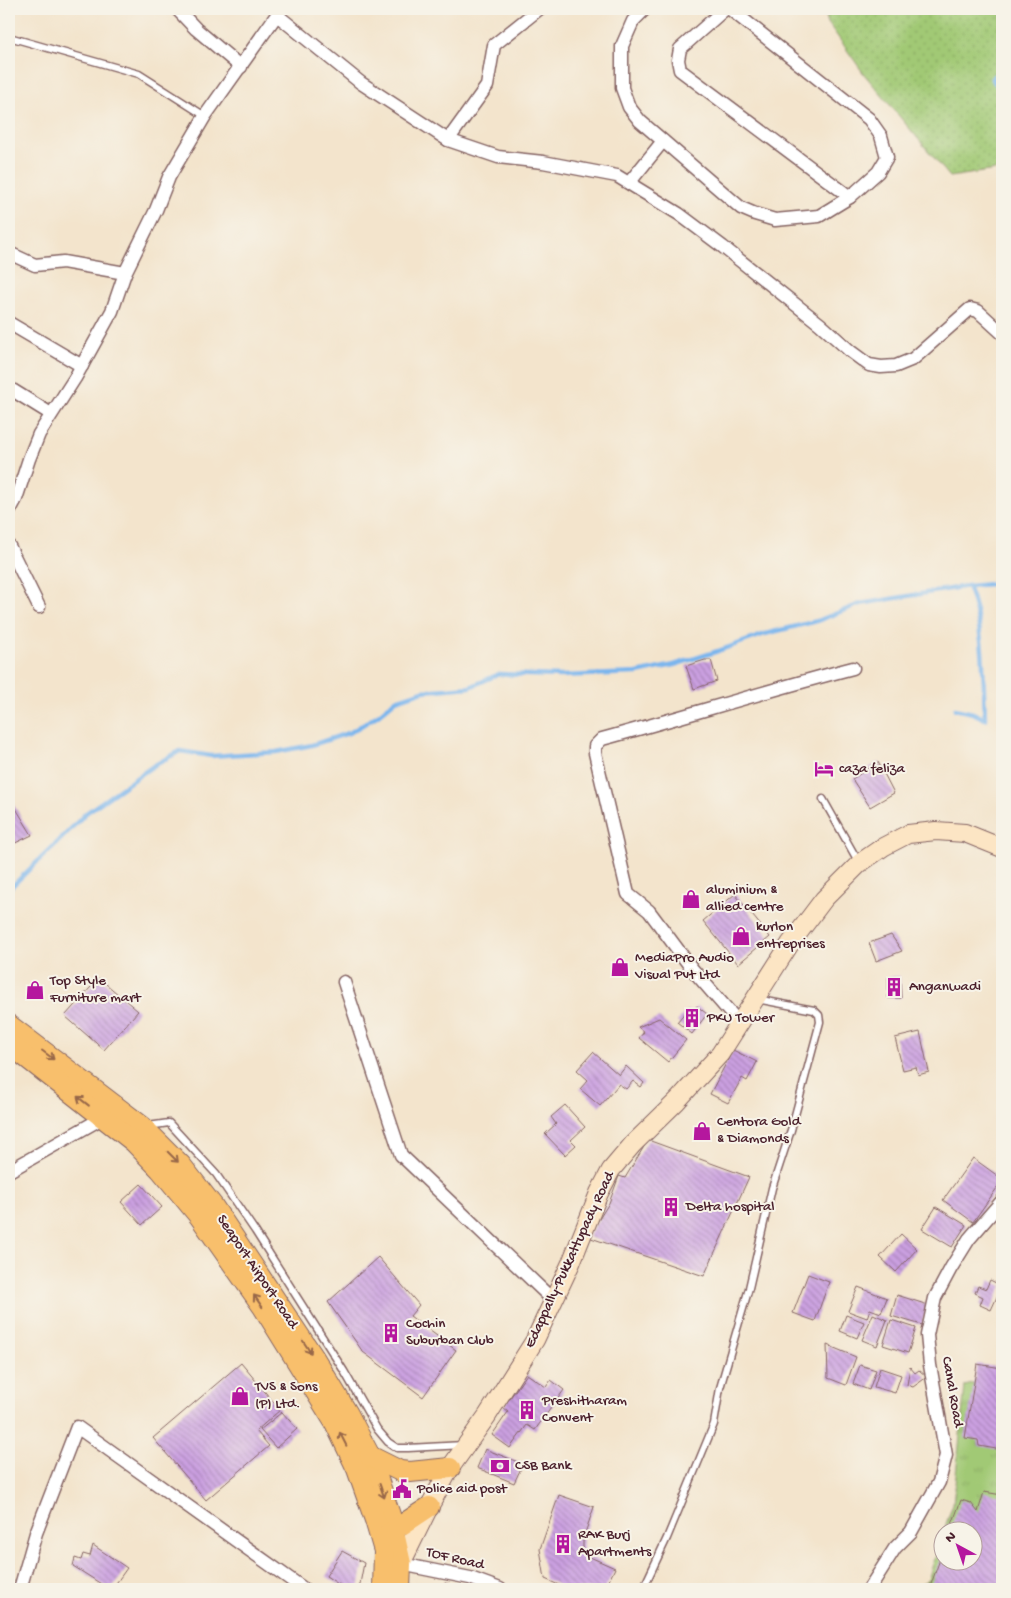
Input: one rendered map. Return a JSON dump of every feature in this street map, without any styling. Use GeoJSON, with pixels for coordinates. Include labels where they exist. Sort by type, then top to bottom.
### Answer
{"type":"FeatureCollection","features":[{"type":"Feature","properties":{"kind":"main road","name":"Edappally-Pukkattupady Road"},"geometry":{"type":"LineString","coordinates":[[393,1566],[450,1468],[535,1340],[571,1264],[599,1193],[611,1170],[633,1144],[677,1101],[720,1054],[790,944],[824,899],[860,864],[883,847],[908,834],[936,831],[965,833],[1002,848]]}},
{"type":"Feature","properties":{"kind":"main road","name":"Seaport Airport Road"},"geometry":{"type":"LineString","coordinates":[[9,1025],[144,1127],[181,1165],[229,1229],[314,1356],[370,1456],[390,1515],[387,1535]]}},
{"type":"Feature","properties":{"kind":"main road","name":"Seaport Airport Road"},"geometry":{"type":"LineString","coordinates":[[9,1044],[134,1142],[160,1169],[199,1216],[263,1306],[334,1423],[357,1468],[387,1535],[400,1589]]}},
{"type":"Feature","properties":{"kind":"main road"},"geometry":{"type":"LineString","coordinates":[[370,1456],[400,1471],[410,1472],[450,1468]]}},
{"type":"Feature","properties":{"kind":"main road"},"geometry":{"type":"LineString","coordinates":[[387,1535],[429,1507]]}},
{"type":"Feature","properties":{"kind":"main road","name":"Seaport Airport Road"},"geometry":{"type":"LineString","coordinates":[[382,1589],[393,1566]]}},
{"type":"Feature","properties":{"kind":"street"},"geometry":{"type":"LineString","coordinates":[[177,9],[196,29],[241,67]]}},
{"type":"Feature","properties":{"kind":"street"},"geometry":{"type":"LineString","coordinates":[[448,140],[487,86],[494,45],[539,9]]}},
{"type":"Feature","properties":{"kind":"street"},"geometry":{"type":"LineString","coordinates":[[645,9],[633,21],[622,46],[622,88],[629,107],[640,121],[740,208],[775,220],[820,216],[850,197],[878,172],[886,157],[881,136],[869,119],[730,9]]}},
{"type":"Feature","properties":{"kind":"street"},"geometry":{"type":"LineString","coordinates":[[725,9],[680,49],[678,60],[680,70],[850,197]]}},
{"type":"Feature","properties":{"kind":"street"},"geometry":{"type":"LineString","coordinates":[[9,512],[16,500],[39,434],[82,366],[112,311],[126,273],[156,210],[169,177],[205,116],[279,12],[361,83],[448,140],[498,157],[592,170],[617,176],[629,183],[679,214],[723,247],[869,365],[881,367],[896,366],[913,359],[970,309],[978,311],[1002,333]]}},
{"type":"Feature","properties":{"kind":"street"},"geometry":{"type":"LineString","coordinates":[[629,183],[663,141]]}},
{"type":"Feature","properties":{"kind":"street"},"geometry":{"type":"LineString","coordinates":[[9,253],[35,266],[63,262],[126,273]]}},
{"type":"Feature","properties":{"kind":"street"},"geometry":{"type":"LineString","coordinates":[[9,323],[82,366]]}},
{"type":"Feature","properties":{"kind":"street"},"geometry":{"type":"LineString","coordinates":[[9,388],[51,414]]}},
{"type":"Feature","properties":{"kind":"street"},"geometry":{"type":"LineString","coordinates":[[9,546],[39,607]]}},
{"type":"Feature","properties":{"kind":"street"},"geometry":{"type":"LineString","coordinates":[[740,1024],[693,970],[649,911],[628,894],[596,746],[602,739],[853,668]]}},
{"type":"Feature","properties":{"kind":"street"},"geometry":{"type":"LineString","coordinates":[[344,982],[401,1155],[554,1301]]}},
{"type":"Feature","properties":{"kind":"street"},"geometry":{"type":"LineString","coordinates":[[9,1171],[104,1117]]}},
{"type":"Feature","properties":{"kind":"street","name":"Canal Road"},"geometry":{"type":"LineString","coordinates":[[869,1589],[895,1548],[911,1532],[939,1482],[946,1455],[930,1365],[927,1335],[935,1298],[969,1240],[1002,1201]]}},
{"type":"Feature","properties":{"kind":"street"},"geometry":{"type":"LineString","coordinates":[[20,1589],[36,1533],[77,1427],[304,1589]]}},
{"type":"Feature","properties":{"kind":"street","name":"TOF Road"},"geometry":{"type":"LineString","coordinates":[[393,1566],[470,1578],[500,1589]]}},
{"type":"Feature","properties":{"kind":"lane"},"geometry":{"type":"LineString","coordinates":[[9,37],[139,74],[205,116]]}},
{"type":"Feature","properties":{"kind":"lane"},"geometry":{"type":"LineString","coordinates":[[823,799],[860,864]]}},
{"type":"Feature","properties":{"kind":"lane"},"geometry":{"type":"LineString","coordinates":[[643,1589],[667,1538],[714,1424],[720,1388],[749,1288],[772,1188],[791,1130],[820,1022],[819,1014],[814,1010],[755,999]]}},
{"type":"Feature","properties":{"kind":"lane"},"geometry":{"type":"LineString","coordinates":[[144,1127],[169,1123],[216,1174],[256,1231],[344,1371],[377,1429],[388,1442],[397,1448],[467,1445]]}},
{"type":"Feature","properties":{"kind":"green space"},"geometry":{"type":"Polygon","coordinates":[[[824,9],[1002,9],[1002,169],[950,177],[864,74],[828,23],[824,9]]]}},
{"type":"Feature","properties":{"kind":"green space"},"geometry":{"type":"Polygon","coordinates":[[[1002,1376],[1002,1589],[910,1589],[928,1580],[934,1561],[934,1570],[984,1570],[984,1520],[947,1520],[953,1504],[965,1386],[1002,1376]]]}},
{"type":"Feature","properties":{"kind":"building"},"geometry":{"type":"Polygon","coordinates":[[[711,660],[717,681],[694,689],[686,666],[711,660]]]}},
{"type":"Feature","properties":{"kind":"building"},"geometry":{"type":"Polygon","coordinates":[[[878,762],[894,793],[870,807],[852,779],[878,762]]]}},
{"type":"Feature","properties":{"kind":"building"},"geometry":{"type":"Polygon","coordinates":[[[9,797],[32,835],[9,846],[9,797]]]}},
{"type":"Feature","properties":{"kind":"building"},"geometry":{"type":"Polygon","coordinates":[[[735,894],[770,937],[738,964],[703,921],[735,894]]]}},
{"type":"Feature","properties":{"kind":"building"},"geometry":{"type":"Polygon","coordinates":[[[891,935],[902,951],[876,961],[869,943],[891,935]]]}},
{"type":"Feature","properties":{"kind":"building","name":"Anganwadi"},"geometry":{"type":"Polygon","coordinates":[[[900,976],[901,998],[888,998],[888,977],[900,976]]]}},
{"type":"Feature","properties":{"kind":"building"},"geometry":{"type":"Polygon","coordinates":[[[99,978],[138,1011],[104,1050],[65,1016],[99,978]]]}},
{"type":"Feature","properties":{"kind":"building","name":"PKU Tower"},"geometry":{"type":"Polygon","coordinates":[[[697,1006],[707,1014],[692,1034],[677,1022],[687,1010],[691,1013],[697,1006]]]}},
{"type":"Feature","properties":{"kind":"building"},"geometry":{"type":"Polygon","coordinates":[[[659,1018],[686,1040],[668,1062],[639,1038],[644,1032],[638,1027],[659,1018]]]}},
{"type":"Feature","properties":{"kind":"building"},"geometry":{"type":"Polygon","coordinates":[[[920,1032],[929,1072],[918,1075],[916,1067],[903,1070],[895,1038],[920,1032]]]}},
{"type":"Feature","properties":{"kind":"building"},"geometry":{"type":"Polygon","coordinates":[[[733,1050],[757,1062],[747,1081],[742,1078],[728,1103],[710,1094],[733,1050]]]}},
{"type":"Feature","properties":{"kind":"building"},"geometry":{"type":"Polygon","coordinates":[[[593,1052],[619,1075],[626,1066],[644,1083],[641,1087],[633,1081],[626,1089],[619,1084],[600,1106],[580,1089],[588,1080],[577,1070],[593,1052]]]}},
{"type":"Feature","properties":{"kind":"building"},"geometry":{"type":"Polygon","coordinates":[[[565,1105],[585,1127],[571,1140],[576,1145],[565,1155],[545,1134],[556,1124],[551,1117],[565,1105]]]}},
{"type":"Feature","properties":{"kind":"building","name":"Delta hospital"},"geometry":{"type":"Polygon","coordinates":[[[648,1140],[749,1177],[704,1276],[588,1237],[609,1203],[619,1176],[625,1178],[648,1140]]]}},
{"type":"Feature","properties":{"kind":"building"},"geometry":{"type":"Polygon","coordinates":[[[973,1158],[1002,1179],[1002,1181],[973,1222],[943,1200],[973,1158]]]}},
{"type":"Feature","properties":{"kind":"building"},"geometry":{"type":"Polygon","coordinates":[[[141,1184],[162,1207],[142,1225],[121,1202],[141,1184]]]}},
{"type":"Feature","properties":{"kind":"building"},"geometry":{"type":"Polygon","coordinates":[[[936,1207],[966,1225],[952,1247],[922,1229],[936,1207]]]}},
{"type":"Feature","properties":{"kind":"building"},"geometry":{"type":"Polygon","coordinates":[[[901,1234],[917,1249],[896,1272],[880,1257],[901,1234]]]}},
{"type":"Feature","properties":{"kind":"building","name":"Cochin Suburban Club"},"geometry":{"type":"Polygon","coordinates":[[[378,1257],[419,1305],[410,1316],[456,1350],[423,1397],[363,1352],[328,1302],[378,1257]]]}},
{"type":"Feature","properties":{"kind":"building"},"geometry":{"type":"Polygon","coordinates":[[[808,1274],[829,1282],[815,1321],[793,1313],[808,1274]]]}},
{"type":"Feature","properties":{"kind":"building"},"geometry":{"type":"Polygon","coordinates":[[[990,1280],[1002,1286],[991,1310],[980,1305],[983,1297],[975,1293],[978,1286],[986,1289],[990,1280]]]}},
{"type":"Feature","properties":{"kind":"building"},"geometry":{"type":"Polygon","coordinates":[[[858,1287],[887,1298],[881,1313],[870,1309],[867,1318],[848,1311],[858,1287]]]}},
{"type":"Feature","properties":{"kind":"building"},"geometry":{"type":"Polygon","coordinates":[[[897,1295],[928,1305],[922,1325],[891,1316],[897,1295]]]}},
{"type":"Feature","properties":{"kind":"building"},"geometry":{"type":"Polygon","coordinates":[[[873,1314],[887,1320],[877,1346],[862,1340],[873,1314]]]}},
{"type":"Feature","properties":{"kind":"building"},"geometry":{"type":"Polygon","coordinates":[[[846,1315],[864,1322],[857,1338],[840,1331],[846,1315]]]}},
{"type":"Feature","properties":{"kind":"building"},"geometry":{"type":"Polygon","coordinates":[[[891,1320],[916,1328],[908,1353],[883,1345],[891,1320]]]}},
{"type":"Feature","properties":{"kind":"building"},"geometry":{"type":"Polygon","coordinates":[[[827,1345],[856,1357],[846,1385],[828,1378],[827,1345]]]}},
{"type":"Feature","properties":{"kind":"building"},"geometry":{"type":"Polygon","coordinates":[[[241,1363],[280,1410],[256,1431],[269,1446],[206,1500],[153,1438],[241,1363]]]}},
{"type":"Feature","properties":{"kind":"building"},"geometry":{"type":"Polygon","coordinates":[[[977,1364],[1002,1368],[1002,1450],[979,1446],[978,1440],[965,1438],[977,1364]]]}},
{"type":"Feature","properties":{"kind":"building"},"geometry":{"type":"Polygon","coordinates":[[[860,1365],[876,1370],[869,1390],[853,1384],[860,1365]]]}},
{"type":"Feature","properties":{"kind":"building"},"geometry":{"type":"Polygon","coordinates":[[[910,1367],[915,1373],[919,1370],[927,1377],[913,1387],[907,1385],[910,1367]]]}},
{"type":"Feature","properties":{"kind":"building"},"geometry":{"type":"Polygon","coordinates":[[[880,1368],[901,1375],[895,1393],[874,1387],[880,1368]]]}},
{"type":"Feature","properties":{"kind":"building","name":"Preshitharam Convent"},"geometry":{"type":"Polygon","coordinates":[[[527,1374],[546,1387],[551,1380],[564,1390],[535,1430],[527,1425],[510,1448],[492,1435],[508,1412],[503,1408],[527,1374]]]}},
{"type":"Feature","properties":{"kind":"building"},"geometry":{"type":"Polygon","coordinates":[[[282,1412],[297,1429],[276,1448],[260,1430],[282,1412]]]}},
{"type":"Feature","properties":{"kind":"building","name":"CSB Bank"},"geometry":{"type":"Polygon","coordinates":[[[485,1449],[523,1464],[514,1483],[477,1468],[485,1449]]]}},
{"type":"Feature","properties":{"kind":"building"},"geometry":{"type":"Polygon","coordinates":[[[984,1492],[1002,1495],[1002,1589],[936,1589],[930,1587],[936,1570],[984,1570],[984,1520],[954,1520],[961,1500],[971,1503],[978,1512],[984,1492]]]}},
{"type":"Feature","properties":{"kind":"building","name":"RAK Burj Apartments"},"geometry":{"type":"Polygon","coordinates":[[[559,1495],[594,1507],[583,1539],[583,1554],[615,1568],[605,1589],[568,1589],[545,1579],[540,1549],[559,1495]]]}},
{"type":"Feature","properties":{"kind":"building"},"geometry":{"type":"Polygon","coordinates":[[[93,1545],[127,1568],[112,1589],[109,1589],[73,1566],[75,1558],[81,1560],[83,1554],[90,1556],[93,1545]]]}},
{"type":"Feature","properties":{"kind":"building"},"geometry":{"type":"Polygon","coordinates":[[[342,1551],[364,1563],[359,1589],[346,1589],[326,1576],[342,1551]]]}},
{"type":"Feature","properties":{"kind":"building"},"geometry":{"type":"Polygon","coordinates":[[[445,1583],[463,1589],[442,1589],[445,1583]]]}},
{"type":"Feature","properties":{"kind":"waterway"},"geometry":{"type":"LineString","coordinates":[[1002,70],[992,79],[1002,91]]}},
{"type":"Feature","properties":{"kind":"waterway"},"geometry":{"type":"LineString","coordinates":[[968,586],[1002,583]]}},
{"type":"Feature","properties":{"kind":"waterway"},"geometry":{"type":"LineString","coordinates":[[9,889],[86,813],[153,766],[180,751],[211,756],[276,752],[312,745],[351,732],[378,715],[396,700],[423,691],[470,687],[499,674],[561,676],[637,673],[674,665],[765,634],[817,621],[860,604],[968,586],[978,619],[983,668],[985,719],[973,713],[955,709]]}},
{"type":"Feature","properties":{"kind":"place","name":"caza feliza"},"geometry":{"type":"Point","coordinates":[824,769]}},
{"type":"Feature","properties":{"kind":"place","name":"aluminium & allied centre"},"geometry":{"type":"Point","coordinates":[691,899]}},
{"type":"Feature","properties":{"kind":"place","name":"kurlon entreprises"},"geometry":{"type":"Point","coordinates":[741,936]}},
{"type":"Feature","properties":{"kind":"place","name":"MediaPro Audio Visual Pvt Ltd"},"geometry":{"type":"Point","coordinates":[620,967]}},
{"type":"Feature","properties":{"kind":"place","name":"Anganwadi"},"geometry":{"type":"Point","coordinates":[894,987]}},
{"type":"Feature","properties":{"kind":"place","name":"Top Style Furniture mart"},"geometry":{"type":"Point","coordinates":[35,990]}},
{"type":"Feature","properties":{"kind":"place","name":"PKU Tower"},"geometry":{"type":"Point","coordinates":[692,1018]}},
{"type":"Feature","properties":{"kind":"place","name":"Centora Gold & Diamonds"},"geometry":{"type":"Point","coordinates":[702,1131]}},
{"type":"Feature","properties":{"kind":"place","name":"Delta hospital"},"geometry":{"type":"Point","coordinates":[671,1207]}},
{"type":"Feature","properties":{"kind":"place","name":"Cochin Suburban Club"},"geometry":{"type":"Point","coordinates":[391,1333]}},
{"type":"Feature","properties":{"kind":"place","name":"TVS & Sons (P) Ltd."},"geometry":{"type":"Point","coordinates":[240,1396]}},
{"type":"Feature","properties":{"kind":"place","name":"Preshitharam Convent"},"geometry":{"type":"Point","coordinates":[527,1410]}},
{"type":"Feature","properties":{"kind":"place","name":"CSB Bank"},"geometry":{"type":"Point","coordinates":[500,1466]}},
{"type":"Feature","properties":{"kind":"place","name":"Police aid post"},"geometry":{"type":"Point","coordinates":[402,1489]}},
{"type":"Feature","properties":{"kind":"place","name":"RAK Burj Apartments"},"geometry":{"type":"Point","coordinates":[563,1544]}}]}
